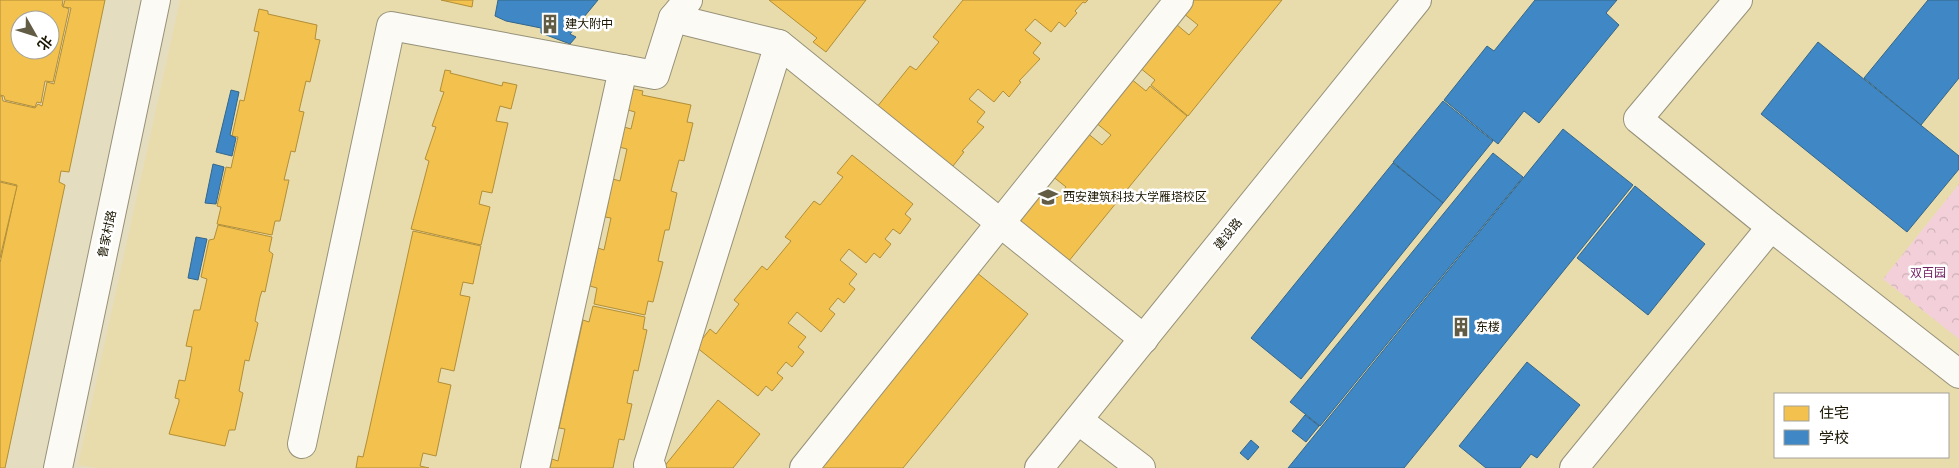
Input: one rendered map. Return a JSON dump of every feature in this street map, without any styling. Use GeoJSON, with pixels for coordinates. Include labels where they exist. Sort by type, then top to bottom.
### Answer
{"type":"FeatureCollection","features":[{"type":"Feature","properties":{"kind":"street","name":"鲁家村路"},"geometry":{"type":"LineString","coordinates":[[58,468],[156,0]]}},
{"type":"Feature","properties":{"kind":"street"},"geometry":{"type":"LineString","coordinates":[[804,468],[1179,0]]}},
{"type":"Feature","properties":{"kind":"street","name":"建设路"},"geometry":{"type":"LineString","coordinates":[[1039,468],[1417,0]]}},
{"type":"Feature","properties":{"kind":"street"},"geometry":{"type":"LineString","coordinates":[[1738,0],[1638,119],[1771,227],[1959,374]]}},
{"type":"Feature","properties":{"kind":"street"},"geometry":{"type":"LineString","coordinates":[[302,444],[392,26],[655,75],[680,9],[779,44],[1144,339]]}},
{"type":"Feature","properties":{"kind":"street"},"geometry":{"type":"LineString","coordinates":[[652,468],[648,465],[779,44]]}},
{"type":"Feature","properties":{"kind":"street"},"geometry":{"type":"LineString","coordinates":[[536,468],[623,69]]}},
{"type":"Feature","properties":{"kind":"street"},"geometry":{"type":"LineString","coordinates":[[1574,468],[1771,227]]}},
{"type":"Feature","properties":{"kind":"street"},"geometry":{"type":"LineString","coordinates":[[1078,420],[1141,468]]}},
{"type":"Feature","properties":{"kind":"shaded area","name":"西安建筑科技大学雁塔校区"},"geometry":{"type":"Polygon","coordinates":[[[180,0],[1959,0],[1959,468],[97,468],[78,465],[180,0]]]}},
{"type":"Feature","properties":{"kind":"green space","name":"双百园"},"geometry":{"type":"Polygon","coordinates":[[[1959,184],[1959,339],[1883,279],[1959,184]]]}},
{"type":"Feature","properties":{"kind":"building: 住宅"},"geometry":{"type":"Polygon","coordinates":[[[0,0],[63,0],[62,6],[69,9],[60,50],[60,10],[10,10],[10,60],[58,60],[53,82],[45,81],[41,103],[37,102],[35,107],[5,100],[4,96],[0,95],[0,0]]]}},
{"type":"Feature","properties":{"kind":"building: 住宅"},"geometry":{"type":"Polygon","coordinates":[[[65,0],[105,0],[69,172],[61,171],[59,182],[65,185],[5,468],[0,468],[0,263],[17,185],[0,181],[0,96],[2,96],[3,101],[35,108],[38,104],[42,106],[47,82],[54,84],[60,60],[71,8],[63,7],[65,0]]]}},
{"type":"Feature","properties":{"kind":"building: 住宅"},"geometry":{"type":"Polygon","coordinates":[[[441,0],[473,0],[472,7],[441,0]]]}},
{"type":"Feature","properties":{"kind":"building: 住宅"},"geometry":{"type":"Polygon","coordinates":[[[769,0],[866,0],[826,52],[813,42],[817,38],[769,0]]]}},
{"type":"Feature","properties":{"kind":"building: 住宅"},"geometry":{"type":"Polygon","coordinates":[[[963,0],[1088,0],[1085,3],[1083,2],[1075,11],[1077,13],[1065,27],[1059,22],[1051,32],[1035,19],[1025,30],[1041,43],[1033,53],[1040,59],[1019,81],[1021,82],[1009,97],[1003,91],[994,102],[978,89],[969,99],[985,112],[977,122],[984,127],[962,151],[964,152],[953,166],[946,161],[933,177],[877,107],[910,66],[916,70],[939,42],[933,37],[963,0]]]}},
{"type":"Feature","properties":{"kind":"building: 住宅"},"geometry":{"type":"Polygon","coordinates":[[[1185,0],[1282,0],[1188,116],[1151,85],[1155,80],[1134,63],[1170,19],[1189,35],[1198,25],[1178,9],[1185,0]]]}},
{"type":"Feature","properties":{"kind":"building: 住宅"},"geometry":{"type":"Polygon","coordinates":[[[259,9],[268,11],[268,14],[317,25],[315,39],[320,40],[310,82],[306,81],[299,111],[304,112],[295,152],[291,151],[284,180],[289,180],[280,221],[275,221],[272,235],[217,224],[221,207],[217,206],[226,167],[231,168],[238,137],[232,136],[240,100],[244,101],[259,32],[254,31],[259,9]]]}},
{"type":"Feature","properties":{"kind":"building: 住宅"},"geometry":{"type":"Polygon","coordinates":[[[445,70],[451,71],[450,73],[502,86],[503,82],[517,85],[511,109],[500,106],[496,121],[508,123],[492,193],[482,191],[479,204],[490,207],[481,245],[411,229],[429,161],[425,159],[436,127],[432,126],[444,92],[440,91],[445,70]]]}},
{"type":"Feature","properties":{"kind":"building: 住宅"},"geometry":{"type":"Polygon","coordinates":[[[1125,74],[1146,91],[1150,86],[1187,116],[1055,278],[998,232],[1038,182],[1057,198],[1066,187],[1046,171],[1081,128],[1102,145],[1111,135],[1090,118],[1125,74]]]}},
{"type":"Feature","properties":{"kind":"building: 住宅"},"geometry":{"type":"Polygon","coordinates":[[[633,89],[643,91],[642,95],[691,105],[687,122],[693,123],[684,161],[679,160],[671,191],[677,193],[669,230],[665,230],[658,261],[663,262],[653,302],[648,301],[645,315],[594,304],[597,288],[590,286],[598,248],[604,250],[611,218],[605,217],[613,179],[620,181],[627,149],[619,147],[624,127],[631,129],[635,112],[628,110],[633,89]]]}},
{"type":"Feature","properties":{"kind":"building: 住宅"},"geometry":{"type":"Polygon","coordinates":[[[852,155],[913,204],[905,214],[911,219],[900,234],[893,229],[885,239],[891,244],[880,258],[874,253],[866,263],[849,249],[840,260],[857,274],[849,284],[855,289],[844,303],[838,298],[829,309],[835,314],[821,332],[797,312],[788,323],[806,337],[798,347],[804,352],[792,367],[786,362],[777,373],[783,378],[772,391],[766,386],[758,396],[696,347],[710,329],[716,334],[739,304],[734,300],[762,266],[767,270],[791,241],[785,237],[814,201],[820,205],[843,177],[837,173],[852,155]]]}},
{"type":"Feature","properties":{"kind":"building: 住宅"},"geometry":{"type":"Polygon","coordinates":[[[0,182],[17,186],[0,258],[0,182]]]}},
{"type":"Feature","properties":{"kind":"building: 住宅"},"geometry":{"type":"Polygon","coordinates":[[[218,225],[272,237],[269,251],[273,254],[265,292],[262,291],[260,297],[255,321],[258,323],[249,361],[245,360],[239,391],[243,393],[235,430],[229,430],[225,446],[169,434],[179,402],[179,399],[175,398],[179,380],[185,381],[190,358],[192,347],[186,346],[194,310],[200,310],[207,279],[201,277],[209,240],[214,239],[218,225]]]}},
{"type":"Feature","properties":{"kind":"building: 住宅"},"geometry":{"type":"Polygon","coordinates":[[[413,231],[481,246],[473,284],[463,282],[460,295],[470,297],[454,371],[441,368],[438,382],[451,385],[436,456],[423,453],[420,466],[429,468],[356,468],[358,456],[363,457],[413,231]]]}},
{"type":"Feature","properties":{"kind":"building: 住宅"},"geometry":{"type":"Polygon","coordinates":[[[971,268],[1028,314],[903,468],[810,468],[971,268]]]}},
{"type":"Feature","properties":{"kind":"building: 住宅"},"geometry":{"type":"Polygon","coordinates":[[[593,306],[645,317],[643,329],[647,330],[638,371],[634,370],[627,403],[632,404],[624,440],[619,439],[613,468],[550,468],[552,459],[558,461],[565,429],[559,428],[583,320],[589,322],[593,306]]]}},
{"type":"Feature","properties":{"kind":"building: 住宅"},"geometry":{"type":"Polygon","coordinates":[[[718,400],[760,434],[733,468],[663,468],[718,400]]]}},
{"type":"Feature","properties":{"kind":"building: 学校","name":"建大附中"},"geometry":{"type":"Polygon","coordinates":[[[498,0],[598,0],[570,34],[576,37],[570,44],[541,33],[541,28],[506,21],[495,16],[498,0]]]}},
{"type":"Feature","properties":{"kind":"building: 学校"},"geometry":{"type":"Polygon","coordinates":[[[1535,0],[1617,0],[1606,13],[1619,25],[1539,123],[1524,111],[1498,144],[1444,100],[1487,46],[1494,51],[1535,0]]]}},
{"type":"Feature","properties":{"kind":"building: 学校"},"geometry":{"type":"Polygon","coordinates":[[[1928,0],[1959,0],[1959,78],[1921,125],[1864,78],[1928,0]]]}},
{"type":"Feature","properties":{"kind":"building: 学校"},"geometry":{"type":"Polygon","coordinates":[[[1818,42],[1959,156],[1959,169],[1907,232],[1761,114],[1818,42]]]}},
{"type":"Feature","properties":{"kind":"building: 学校"},"geometry":{"type":"Polygon","coordinates":[[[231,90],[239,92],[230,135],[236,138],[232,156],[216,152],[231,90]]]}},
{"type":"Feature","properties":{"kind":"building: 学校"},"geometry":{"type":"Polygon","coordinates":[[[1443,101],[1493,141],[1443,203],[1393,162],[1443,101]]]}},
{"type":"Feature","properties":{"kind":"building: 学校","name":"东楼"},"geometry":{"type":"Polygon","coordinates":[[[1563,129],[1633,185],[1404,468],[1288,468],[1563,129]]]}},
{"type":"Feature","properties":{"kind":"building: 学校"},"geometry":{"type":"Polygon","coordinates":[[[1493,153],[1523,177],[1320,426],[1290,402],[1493,153]]]}},
{"type":"Feature","properties":{"kind":"building: 学校"},"geometry":{"type":"Polygon","coordinates":[[[1393,163],[1443,203],[1301,379],[1251,338],[1393,163]]]}},
{"type":"Feature","properties":{"kind":"building: 学校"},"geometry":{"type":"Polygon","coordinates":[[[213,164],[224,167],[216,204],[205,203],[213,164]]]}},
{"type":"Feature","properties":{"kind":"building: 学校"},"geometry":{"type":"Polygon","coordinates":[[[1635,186],[1705,244],[1648,315],[1577,258],[1635,186]]]}},
{"type":"Feature","properties":{"kind":"building: 学校"},"geometry":{"type":"Polygon","coordinates":[[[196,237],[207,239],[198,280],[188,278],[196,237]]]}},
{"type":"Feature","properties":{"kind":"building: 学校"},"geometry":{"type":"Polygon","coordinates":[[[1527,362],[1580,405],[1537,458],[1531,454],[1520,468],[1486,468],[1459,446],[1527,362]]]}},
{"type":"Feature","properties":{"kind":"building: 学校"},"geometry":{"type":"Polygon","coordinates":[[[1305,415],[1319,426],[1306,442],[1292,431],[1305,415]]]}},
{"type":"Feature","properties":{"kind":"building: 学校"},"geometry":{"type":"Polygon","coordinates":[[[1251,440],[1259,447],[1248,460],[1240,453],[1251,440]]]}},
{"type":"Feature","properties":{"kind":"place","name":"建大附中"},"geometry":{"type":"Point","coordinates":[550,24]}},
{"type":"Feature","properties":{"kind":"place","name":"西安建筑科技大学雁塔校区"},"geometry":{"type":"Point","coordinates":[1048,197]}},
{"type":"Feature","properties":{"kind":"place","name":"东楼"},"geometry":{"type":"Point","coordinates":[1461,327]}}]}
